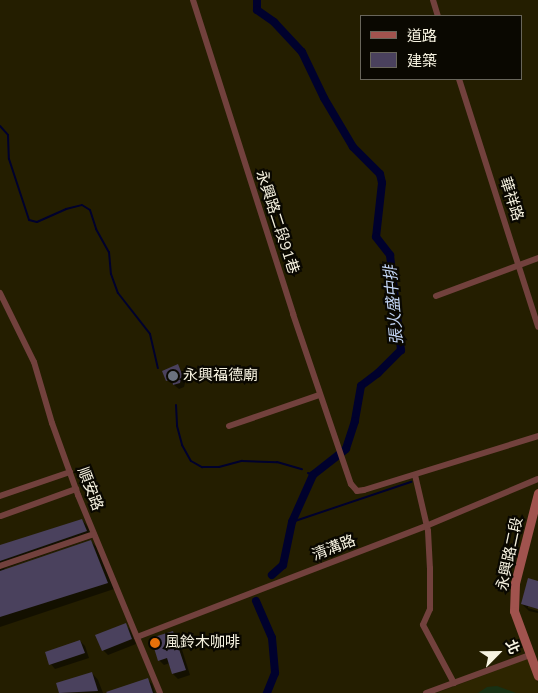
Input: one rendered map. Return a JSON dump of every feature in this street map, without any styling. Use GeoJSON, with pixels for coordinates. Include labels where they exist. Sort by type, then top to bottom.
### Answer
{"type":"FeatureCollection","features":[{"type":"Feature","properties":{"kind":"street","name":"永興路二段91巷"},"geometry":{"type":"LineString","coordinates":[[193,0],[319,395],[350,484],[357,491],[415,475],[538,436]]}},
{"type":"Feature","properties":{"kind":"street"},"geometry":{"type":"LineString","coordinates":[[433,0],[438,15]]}},
{"type":"Feature","properties":{"kind":"street","name":"華祥路"},"geometry":{"type":"LineString","coordinates":[[459,80],[538,327]]}},
{"type":"Feature","properties":{"kind":"street"},"geometry":{"type":"LineString","coordinates":[[436,296],[538,258]]}},
{"type":"Feature","properties":{"kind":"street","name":"順安路"},"geometry":{"type":"LineString","coordinates":[[0,294],[34,362],[52,423],[76,489],[160,693]]}},
{"type":"Feature","properties":{"kind":"street"},"geometry":{"type":"LineString","coordinates":[[229,426],[319,395]]}},
{"type":"Feature","properties":{"kind":"street"},"geometry":{"type":"LineString","coordinates":[[0,496],[70,472]]}},
{"type":"Feature","properties":{"kind":"street"},"geometry":{"type":"LineString","coordinates":[[415,475],[426,526],[430,568],[430,609],[423,625],[454,683]]}},
{"type":"Feature","properties":{"kind":"street","name":"清溝路"},"geometry":{"type":"LineString","coordinates":[[137,637],[426,526],[538,479]]}},
{"type":"Feature","properties":{"kind":"street"},"geometry":{"type":"LineString","coordinates":[[1,516],[76,489]]}},
{"type":"Feature","properties":{"kind":"street","name":"永興路二段"},"geometry":{"type":"LineString","coordinates":[[538,493],[515,583],[514,611],[538,676]]}},
{"type":"Feature","properties":{"kind":"street"},"geometry":{"type":"LineString","coordinates":[[0,566],[94,534]]}},
{"type":"Feature","properties":{"kind":"street"},"geometry":{"type":"LineString","coordinates":[[426,693],[530,655]]}},
{"type":"Feature","properties":{"kind":"shaded area"},"geometry":{"type":"Polygon","coordinates":[[[528,658],[538,683],[538,693],[437,693],[528,658]]]}},
{"type":"Feature","properties":{"kind":"green space"},"geometry":{"type":"Polygon","coordinates":[[[497,686],[516,693],[478,693],[487,687],[497,686]]]}},
{"type":"Feature","properties":{"kind":"building","name":"永興福德廟"},"geometry":{"type":"Polygon","coordinates":[[[178,364],[182,374],[180,383],[173,385],[172,379],[166,381],[162,371],[178,364]]]}},
{"type":"Feature","properties":{"kind":"building"},"geometry":{"type":"Polygon","coordinates":[[[82,519],[87,531],[0,561],[0,545],[82,519]]]}},
{"type":"Feature","properties":{"kind":"building"},"geometry":{"type":"Polygon","coordinates":[[[91,540],[108,583],[0,617],[0,571],[91,540]]]}},
{"type":"Feature","properties":{"kind":"building"},"geometry":{"type":"Polygon","coordinates":[[[528,578],[538,581],[538,609],[521,604],[528,578]]]}},
{"type":"Feature","properties":{"kind":"building"},"geometry":{"type":"Polygon","coordinates":[[[126,623],[132,639],[102,651],[95,635],[126,623]]]}},
{"type":"Feature","properties":{"kind":"building"},"geometry":{"type":"Polygon","coordinates":[[[173,631],[186,670],[172,674],[167,658],[158,661],[151,638],[173,631]]]}},
{"type":"Feature","properties":{"kind":"building"},"geometry":{"type":"Polygon","coordinates":[[[80,640],[85,653],[49,665],[45,652],[80,640]]]}},
{"type":"Feature","properties":{"kind":"building"},"geometry":{"type":"Polygon","coordinates":[[[92,672],[98,691],[59,693],[56,683],[92,672]]]}},
{"type":"Feature","properties":{"kind":"building"},"geometry":{"type":"Polygon","coordinates":[[[148,678],[153,693],[106,692],[148,678]]]}},
{"type":"Feature","properties":{"kind":"waterway","name":"張火盛中排"},"geometry":{"type":"LineString","coordinates":[[257,0],[257,10],[274,22],[302,52],[324,98],[353,147],[380,174],[382,183],[376,237],[390,255],[401,350],[378,373],[361,386],[355,421],[346,449],[313,475],[292,522],[283,565],[272,575]]}},
{"type":"Feature","properties":{"kind":"waterway"},"geometry":{"type":"LineString","coordinates":[[0,126],[8,135],[9,159],[29,220],[37,222],[66,209],[82,205],[90,210],[96,229],[109,252],[111,274],[118,293],[150,334],[158,368]]}},
{"type":"Feature","properties":{"kind":"waterway"},"geometry":{"type":"LineString","coordinates":[[176,405],[177,426],[182,445],[191,461],[202,467],[219,467],[242,461],[277,462],[302,469]]}},
{"type":"Feature","properties":{"kind":"waterway","name":"張火盛中排"},"geometry":{"type":"LineString","coordinates":[[308,473],[313,475]]}},
{"type":"Feature","properties":{"kind":"waterway"},"geometry":{"type":"LineString","coordinates":[[292,522],[411,482]]}},
{"type":"Feature","properties":{"kind":"waterway"},"geometry":{"type":"LineString","coordinates":[[256,601],[272,638],[275,673],[267,693]]}},
{"type":"Feature","properties":{"kind":"place","name":"永興福德廟"},"geometry":{"type":"Point","coordinates":[173,376]}},
{"type":"Feature","properties":{"kind":"place","name":"風鈴木咖啡"},"geometry":{"type":"Point","coordinates":[155,643]}}]}
